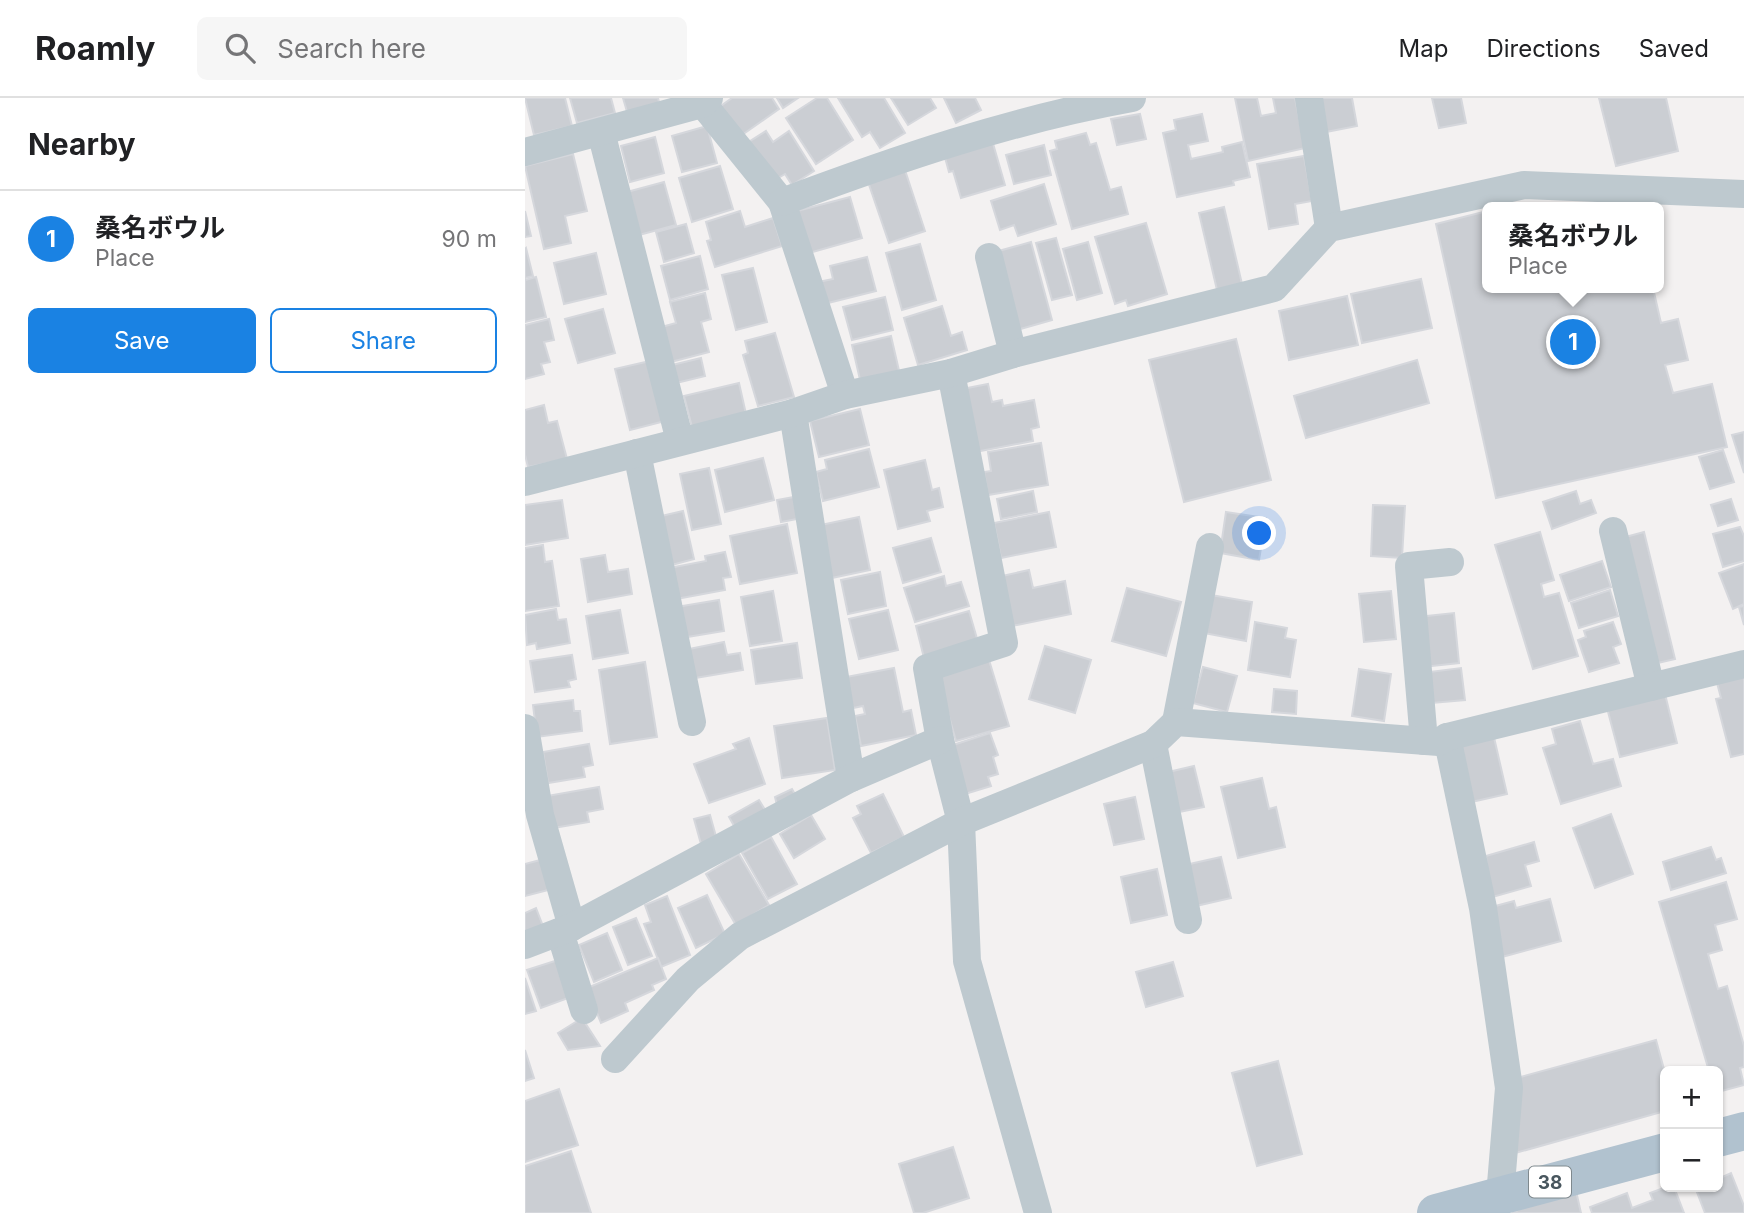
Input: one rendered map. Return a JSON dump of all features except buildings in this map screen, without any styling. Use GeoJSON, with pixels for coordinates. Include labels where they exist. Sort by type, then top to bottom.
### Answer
{"type":"FeatureCollection","features":[{"type":"Feature","properties":{"kind":"main road","name":"38"},"geometry":{"type":"LineString","coordinates":[[1436,1213],[1660,1153]]}},
{"type":"Feature","properties":{"kind":"street"},"geometry":{"type":"LineString","coordinates":[[782,202],[905,157],[1002,127],[1132,98]]}},
{"type":"Feature","properties":{"kind":"street"},"geometry":{"type":"LineString","coordinates":[[1308,98],[1329,228]]}},
{"type":"Feature","properties":{"kind":"street"},"geometry":{"type":"LineString","coordinates":[[525,152],[601,132],[703,100],[782,202],[845,395]]}},
{"type":"Feature","properties":{"kind":"street"},"geometry":{"type":"LineString","coordinates":[[601,132],[680,441]]}},
{"type":"Feature","properties":{"kind":"street"},"geometry":{"type":"LineString","coordinates":[[525,482],[793,413],[845,395],[951,373],[1013,354],[1274,288],[1329,228],[1524,185],[1744,194]]}},
{"type":"Feature","properties":{"kind":"street"},"geometry":{"type":"LineString","coordinates":[[989,257],[1013,354]]}},
{"type":"Feature","properties":{"kind":"street"},"geometry":{"type":"LineString","coordinates":[[951,373],[1005,643],[927,668],[940,740],[961,822],[967,961],[1038,1213]]}},
{"type":"Feature","properties":{"kind":"street"},"geometry":{"type":"LineString","coordinates":[[793,413],[851,778]]}},
{"type":"Feature","properties":{"kind":"street"},"geometry":{"type":"LineString","coordinates":[[636,453],[692,722]]}},
{"type":"Feature","properties":{"kind":"street"},"geometry":{"type":"LineString","coordinates":[[1613,531],[1651,687]]}},
{"type":"Feature","properties":{"kind":"street"},"geometry":{"type":"LineString","coordinates":[[615,1059],[688,979],[740,936],[961,822],[1153,744],[1176,722],[1210,547]]}},
{"type":"Feature","properties":{"kind":"street"},"geometry":{"type":"LineString","coordinates":[[1450,562],[1409,566],[1435,739],[1483,908],[1509,1088],[1500,1196]]}},
{"type":"Feature","properties":{"kind":"street"},"geometry":{"type":"LineString","coordinates":[[1176,722],[1435,739],[1744,664]]}},
{"type":"Feature","properties":{"kind":"street"},"geometry":{"type":"LineString","coordinates":[[525,728],[533,818],[566,929],[584,1010]]}},
{"type":"Feature","properties":{"kind":"street"},"geometry":{"type":"LineString","coordinates":[[525,945],[566,929],[851,778],[940,740]]}},
{"type":"Feature","properties":{"kind":"street"},"geometry":{"type":"LineString","coordinates":[[1153,744],[1188,920]]}},
{"type":"Feature","properties":{"kind":"place","name":"桑名ボウル"},"geometry":{"type":"Point","coordinates":[1573,342]}}]}
